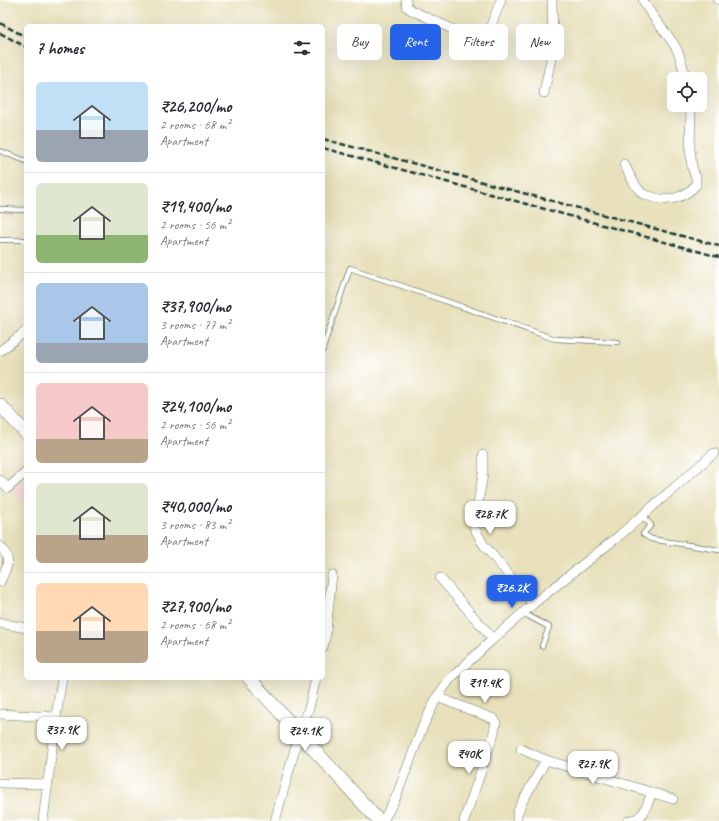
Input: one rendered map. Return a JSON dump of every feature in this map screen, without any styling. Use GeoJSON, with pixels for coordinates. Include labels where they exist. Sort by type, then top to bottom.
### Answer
{"type":"FeatureCollection","features":[{"type":"Feature","properties":{"kind":"main road"},"geometry":{"type":"LineString","coordinates":[[0,405],[24,431]]}},
{"type":"Feature","properties":{"kind":"main road"},"geometry":{"type":"LineString","coordinates":[[251,680],[379,821]]}},
{"type":"Feature","properties":{"kind":"street"},"geometry":{"type":"LineString","coordinates":[[406,0],[407,6],[413,11],[476,40],[481,40],[486,38],[501,0]]}},
{"type":"Feature","properties":{"kind":"street"},"geometry":{"type":"LineString","coordinates":[[544,93],[553,49],[552,0]]}},
{"type":"Feature","properties":{"kind":"street"},"geometry":{"type":"LineString","coordinates":[[643,0],[646,8],[675,47],[684,72]]}},
{"type":"Feature","properties":{"kind":"street"},"geometry":{"type":"LineString","coordinates":[[624,164],[643,194],[662,200],[672,199],[692,190],[696,186],[696,178],[692,167],[690,148],[691,112]]}},
{"type":"Feature","properties":{"kind":"street"},"geometry":{"type":"LineString","coordinates":[[0,351],[24,333]]}},
{"type":"Feature","properties":{"kind":"street"},"geometry":{"type":"LineString","coordinates":[[383,821],[396,797],[423,726],[437,697],[450,679],[533,604],[642,516],[714,453]]}},
{"type":"Feature","properties":{"kind":"street"},"geometry":{"type":"LineString","coordinates":[[483,455],[483,474],[474,527],[483,544],[533,604]]}},
{"type":"Feature","properties":{"kind":"street"},"geometry":{"type":"LineString","coordinates":[[0,480],[8,488],[24,474]]}},
{"type":"Feature","properties":{"kind":"street"},"geometry":{"type":"LineString","coordinates":[[0,546],[7,554],[8,562],[0,582]]}},
{"type":"Feature","properties":{"kind":"street"},"geometry":{"type":"LineString","coordinates":[[325,639],[332,575]]}},
{"type":"Feature","properties":{"kind":"street"},"geometry":{"type":"LineString","coordinates":[[440,578],[493,639]]}},
{"type":"Feature","properties":{"kind":"street"},"geometry":{"type":"LineString","coordinates":[[0,623],[24,628]]}},
{"type":"Feature","properties":{"kind":"street"},"geometry":{"type":"LineString","coordinates":[[43,821],[62,680]]}},
{"type":"Feature","properties":{"kind":"street"},"geometry":{"type":"LineString","coordinates":[[275,821],[299,734],[309,708],[316,680]]}},
{"type":"Feature","properties":{"kind":"street"},"geometry":{"type":"LineString","coordinates":[[437,697],[494,719],[496,723],[494,736],[464,821]]}},
{"type":"Feature","properties":{"kind":"street"},"geometry":{"type":"LineString","coordinates":[[0,714],[56,717]]}},
{"type":"Feature","properties":{"kind":"street"},"geometry":{"type":"LineString","coordinates":[[521,749],[546,760],[673,799]]}},
{"type":"Feature","properties":{"kind":"street"},"geometry":{"type":"LineString","coordinates":[[517,821],[517,814],[521,804],[546,760]]}},
{"type":"Feature","properties":{"kind":"street"},"geometry":{"type":"LineString","coordinates":[[0,784],[47,784]]}},
{"type":"Feature","properties":{"kind":"street"},"geometry":{"type":"LineString","coordinates":[[628,821],[638,818],[644,812],[652,793]]}},
{"type":"Feature","properties":{"kind":"lane"},"geometry":{"type":"LineString","coordinates":[[0,151],[24,161]]}},
{"type":"Feature","properties":{"kind":"lane"},"geometry":{"type":"LineString","coordinates":[[0,209],[24,210]]}},
{"type":"Feature","properties":{"kind":"lane"},"geometry":{"type":"LineString","coordinates":[[0,240],[24,240]]}},
{"type":"Feature","properties":{"kind":"lane"},"geometry":{"type":"LineString","coordinates":[[325,342],[350,268],[555,339],[618,342]]}},
{"type":"Feature","properties":{"kind":"lane"},"geometry":{"type":"LineString","coordinates":[[642,516],[651,525],[643,534],[651,539],[719,550]]}},
{"type":"Feature","properties":{"kind":"lane"},"geometry":{"type":"LineString","coordinates":[[524,613],[549,627],[542,646]]}},
{"type":"Feature","properties":{"kind":"shaded area"},"geometry":{"type":"Polygon","coordinates":[[[24,479],[24,502],[12,488],[24,479]]]}},
{"type":"Feature","properties":{"kind":"railway"},"geometry":{"type":"LineString","coordinates":[[0,23],[24,36]]}},
{"type":"Feature","properties":{"kind":"railway"},"geometry":{"type":"LineString","coordinates":[[0,33],[24,46]]}},
{"type":"Feature","properties":{"kind":"railway"},"geometry":{"type":"LineString","coordinates":[[325,140],[719,246]]}},
{"type":"Feature","properties":{"kind":"railway"},"geometry":{"type":"LineString","coordinates":[[325,149],[719,257]]}}]}
